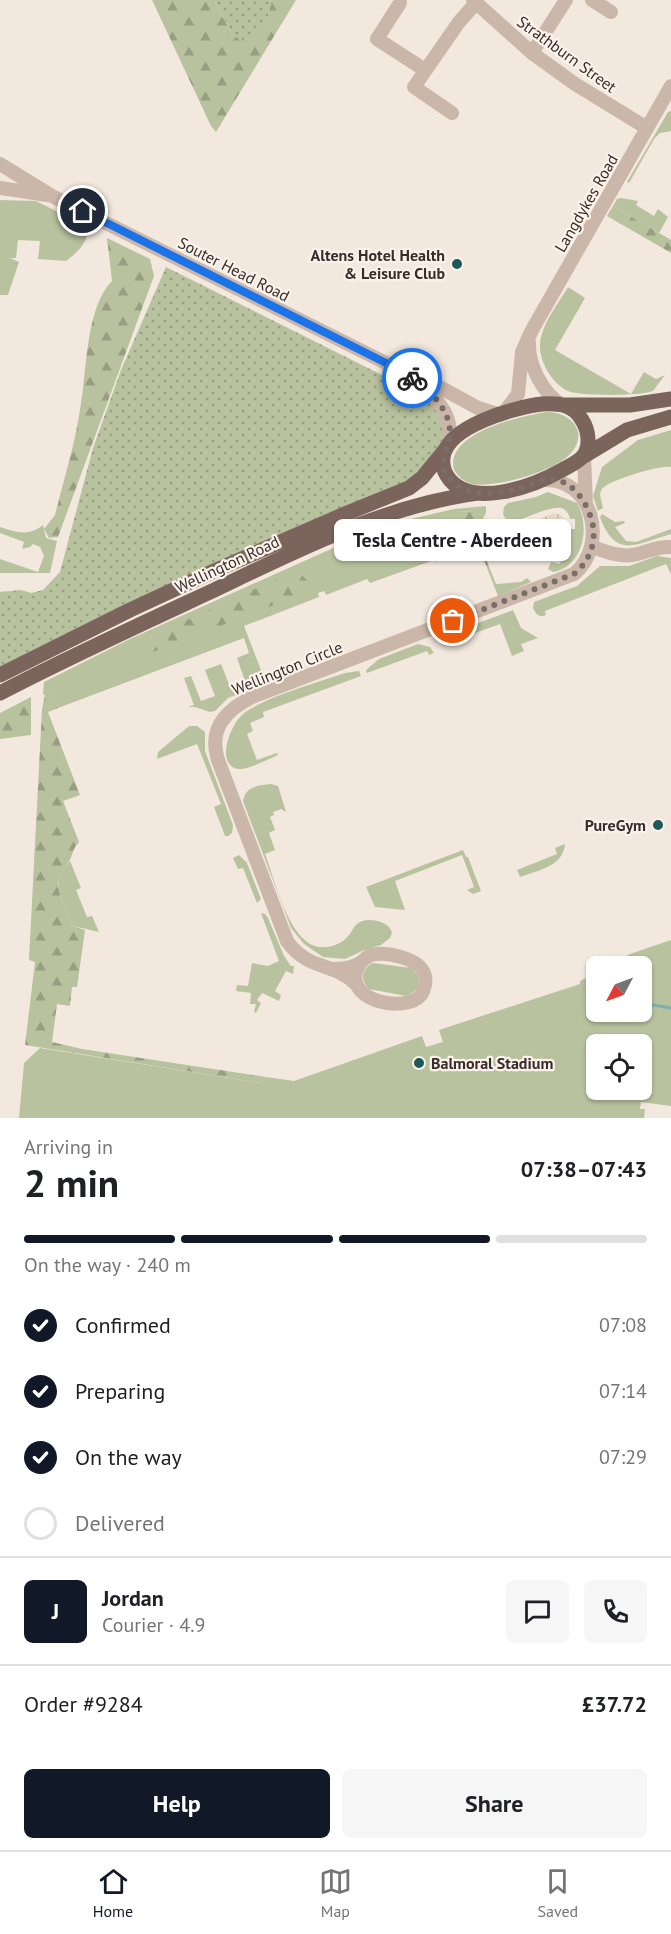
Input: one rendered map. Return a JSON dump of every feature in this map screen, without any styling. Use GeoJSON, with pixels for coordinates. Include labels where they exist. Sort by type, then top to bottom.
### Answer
{"type":"FeatureCollection","features":[{"type":"Feature","properties":{"kind":"main road"},"geometry":{"type":"LineString","coordinates":[[563,405],[630,405],[671,399]]}},
{"type":"Feature","properties":{"kind":"main road","name":"Wellington Road"},"geometry":{"type":"LineString","coordinates":[[0,675],[214,571],[409,488],[422,478],[446,448],[466,430],[502,413],[538,405],[563,405]]}},
{"type":"Feature","properties":{"kind":"main road"},"geometry":{"type":"LineString","coordinates":[[563,405],[578,413],[586,426],[588,442],[584,456]]}},
{"type":"Feature","properties":{"kind":"main road"},"geometry":{"type":"LineString","coordinates":[[584,456],[627,430],[671,417]]}},
{"type":"Feature","properties":{"kind":"main road"},"geometry":{"type":"LineString","coordinates":[[446,448],[443,466],[450,480],[462,489],[478,493]]}},
{"type":"Feature","properties":{"kind":"main road","name":"Wellington Road"},"geometry":{"type":"LineString","coordinates":[[0,693],[271,563],[368,521],[413,506],[478,493],[519,489],[543,480],[584,456]]}},
{"type":"Feature","properties":{"kind":"street"},"geometry":{"type":"LineString","coordinates":[[592,0],[611,12]]}},
{"type":"Feature","properties":{"kind":"street"},"geometry":{"type":"LineString","coordinates":[[532,53],[563,1]]}},
{"type":"Feature","properties":{"kind":"street"},"geometry":{"type":"LineString","coordinates":[[452,113],[414,87],[474,2]]}},
{"type":"Feature","properties":{"kind":"street","name":"Strathburn Street"},"geometry":{"type":"LineString","coordinates":[[474,2],[532,53],[584,90],[647,128]]}},
{"type":"Feature","properties":{"kind":"street"},"geometry":{"type":"LineString","coordinates":[[400,3],[376,39],[425,70]]}},
{"type":"Feature","properties":{"kind":"street","name":"Langdykes Road"},"geometry":{"type":"LineString","coordinates":[[502,413],[518,394],[521,357],[529,336],[671,86]]}},
{"type":"Feature","properties":{"kind":"street","name":"Souter Head Road"},"geometry":{"type":"LineString","coordinates":[[0,164],[52,196],[402,371],[421,377],[482,410],[502,413]]}},
{"type":"Feature","properties":{"kind":"street","name":"Souter Head Road"},"geometry":{"type":"LineString","coordinates":[[0,188],[52,196]]}},
{"type":"Feature","properties":{"kind":"street"},"geometry":{"type":"LineString","coordinates":[[529,336],[530,356],[537,375],[551,395],[563,405]]}},
{"type":"Feature","properties":{"kind":"street","name":"Souter Head Road"},"geometry":{"type":"LineString","coordinates":[[402,371],[430,392],[442,408],[449,428],[446,448]]}},
{"type":"Feature","properties":{"kind":"street"},"geometry":{"type":"LineString","coordinates":[[584,456],[586,504],[593,530],[592,547],[625,555],[671,547]]}},
{"type":"Feature","properties":{"kind":"street"},"geometry":{"type":"LineString","coordinates":[[543,480],[555,480],[575,490],[586,504]]}},
{"type":"Feature","properties":{"kind":"street","name":"Wellington Circle"},"geometry":{"type":"LineString","coordinates":[[356,984],[345,975],[315,965],[299,955],[283,932],[216,755],[217,733],[223,719],[233,708],[252,697],[567,578],[584,566],[592,547]]}},
{"type":"Feature","properties":{"kind":"street"},"geometry":{"type":"LineString","coordinates":[[375,954],[408,959],[420,967],[425,977],[425,985],[418,998],[404,1004],[368,997],[359,990],[356,984],[355,973],[360,963],[375,954]]}},
{"type":"Feature","properties":{"kind":"street"},"geometry":{"type":"LineString","coordinates":[[331,969],[343,969],[360,963]]}},
{"type":"Feature","properties":{"kind":"green space"},"geometry":{"type":"Polygon","coordinates":[[[152,0],[214,0],[232,34],[265,26],[272,0],[296,0],[216,132],[211,126],[152,0]]]}},
{"type":"Feature","properties":{"kind":"green space"},"geometry":{"type":"Polygon","coordinates":[[[214,0],[272,0],[265,26],[241,41],[232,34],[214,0]]]}},
{"type":"Feature","properties":{"kind":"green space"},"geometry":{"type":"Polygon","coordinates":[[[671,111],[671,131],[660,133],[654,139],[629,183],[627,182],[668,112],[671,111]]]}},
{"type":"Feature","properties":{"kind":"green space"},"geometry":{"type":"Polygon","coordinates":[[[617,199],[638,201],[636,205],[654,216],[658,209],[668,217],[659,233],[613,206],[617,199]]]}},
{"type":"Feature","properties":{"kind":"green space"},"geometry":{"type":"Polygon","coordinates":[[[0,200],[36,201],[88,227],[82,247],[66,261],[38,259],[40,241],[18,240],[16,258],[10,258],[19,262],[8,295],[0,295],[0,200]]]}},
{"type":"Feature","properties":{"kind":"green space"},"geometry":{"type":"Polygon","coordinates":[[[613,206],[671,240],[671,253],[607,216],[613,206]]]}},
{"type":"Feature","properties":{"kind":"green space"},"geometry":{"type":"Polygon","coordinates":[[[107,238],[150,259],[154,276],[58,537],[49,538],[44,529],[55,515],[73,446],[92,322],[103,292],[112,281],[107,238]]]}},
{"type":"Feature","properties":{"kind":"green space"},"geometry":{"type":"Polygon","coordinates":[[[166,267],[418,393],[447,418],[449,432],[427,472],[0,675],[0,592],[21,590],[31,593],[43,590],[60,572],[93,448],[121,370],[166,267]]]}},
{"type":"Feature","properties":{"kind":"green space"},"geometry":{"type":"Polygon","coordinates":[[[568,287],[585,298],[555,350],[631,394],[644,372],[656,379],[665,375],[653,391],[625,395],[579,393],[565,389],[553,379],[540,352],[541,337],[568,287]]]}},
{"type":"Feature","properties":{"kind":"green space"},"geometry":{"type":"Polygon","coordinates":[[[547,412],[563,415],[569,419],[574,424],[578,436],[577,444],[572,452],[553,466],[525,477],[483,485],[469,483],[454,470],[454,457],[461,446],[472,436],[504,422],[547,412]]]}},
{"type":"Feature","properties":{"kind":"green space"},"geometry":{"type":"Polygon","coordinates":[[[671,430],[671,467],[648,470],[609,484],[601,490],[603,508],[598,511],[593,496],[602,467],[638,440],[671,430]]]}},
{"type":"Feature","properties":{"kind":"green space"},"geometry":{"type":"Polygon","coordinates":[[[548,492],[577,503],[583,523],[582,545],[577,554],[563,569],[553,572],[548,569],[551,562],[560,564],[569,551],[571,529],[575,529],[575,519],[570,519],[567,512],[561,508],[550,509],[508,523],[503,514],[504,507],[508,503],[548,492]]]}},
{"type":"Feature","properties":{"kind":"green space"},"geometry":{"type":"Polygon","coordinates":[[[486,506],[484,517],[474,512],[457,511],[433,537],[437,546],[432,547],[437,561],[435,562],[434,560],[370,583],[367,579],[326,595],[324,591],[318,593],[319,597],[244,626],[266,683],[228,698],[215,711],[188,707],[194,705],[184,678],[191,676],[201,701],[215,696],[205,670],[221,664],[231,689],[246,684],[237,658],[249,653],[244,638],[58,708],[51,692],[43,695],[44,682],[130,639],[360,536],[385,526],[386,529],[393,527],[393,523],[454,509],[486,506]]]}},
{"type":"Feature","properties":{"kind":"green space"},"geometry":{"type":"Polygon","coordinates":[[[451,512],[475,512],[484,517],[477,531],[485,546],[486,559],[496,584],[521,582],[527,578],[531,582],[498,596],[473,532],[437,546],[433,530],[451,512]]]}},
{"type":"Feature","properties":{"kind":"green space"},"geometry":{"type":"Polygon","coordinates":[[[602,514],[615,522],[624,521],[625,523],[615,527],[626,541],[636,542],[671,529],[671,534],[637,544],[620,544],[606,530],[600,517],[602,514]]]}},
{"type":"Feature","properties":{"kind":"green space"},"geometry":{"type":"Polygon","coordinates":[[[43,525],[46,538],[57,541],[50,573],[0,573],[0,559],[38,572],[44,556],[40,547],[33,544],[22,549],[24,542],[0,533],[0,527],[17,532],[27,532],[43,525]]]}},
{"type":"Feature","properties":{"kind":"green space"},"geometry":{"type":"Polygon","coordinates":[[[657,556],[671,558],[671,574],[666,564],[545,611],[544,616],[538,615],[533,608],[534,602],[577,586],[600,566],[629,566],[657,556]]]}},
{"type":"Feature","properties":{"kind":"green space"},"geometry":{"type":"Polygon","coordinates":[[[297,570],[315,589],[140,657],[147,638],[297,570]]]}},
{"type":"Feature","properties":{"kind":"green space"},"geometry":{"type":"Polygon","coordinates":[[[513,610],[521,628],[538,638],[521,644],[524,651],[512,656],[500,624],[450,642],[450,637],[457,631],[513,610]]]}},
{"type":"Feature","properties":{"kind":"green space"},"geometry":{"type":"Polygon","coordinates":[[[418,644],[430,647],[434,653],[429,655],[427,651],[367,673],[366,670],[379,659],[418,644]]]}},
{"type":"Feature","properties":{"kind":"green space"},"geometry":{"type":"Polygon","coordinates":[[[359,671],[361,676],[263,712],[264,717],[250,723],[253,731],[247,734],[257,760],[277,753],[278,755],[243,769],[232,766],[227,761],[227,744],[233,727],[251,708],[291,691],[345,673],[359,671]]]}},
{"type":"Feature","properties":{"kind":"green space"},"geometry":{"type":"Polygon","coordinates":[[[51,691],[58,708],[48,712],[80,795],[63,801],[79,842],[60,875],[59,888],[73,926],[85,930],[77,987],[72,987],[70,1006],[57,1004],[52,1042],[82,1049],[266,1077],[261,1083],[25,1045],[35,962],[29,960],[42,709],[45,694],[51,691]]]}},
{"type":"Feature","properties":{"kind":"green space"},"geometry":{"type":"Polygon","coordinates":[[[31,697],[31,735],[0,739],[0,713],[31,697]]]}},
{"type":"Feature","properties":{"kind":"green space"},"geometry":{"type":"Polygon","coordinates":[[[189,726],[197,726],[205,732],[205,751],[233,825],[232,833],[228,836],[225,836],[214,807],[221,804],[197,744],[157,759],[158,752],[189,726]]]}},
{"type":"Feature","properties":{"kind":"green space"},"geometry":{"type":"Polygon","coordinates":[[[271,784],[278,786],[286,812],[281,809],[273,812],[274,815],[270,817],[275,830],[269,833],[275,850],[265,854],[285,909],[300,935],[309,943],[320,947],[332,946],[343,941],[356,925],[372,920],[387,925],[392,933],[390,938],[381,945],[345,959],[323,957],[304,944],[291,928],[243,801],[249,790],[271,784]]]}},
{"type":"Feature","properties":{"kind":"green space"},"geometry":{"type":"Polygon","coordinates":[[[565,844],[560,858],[555,863],[520,877],[517,870],[557,854],[555,848],[565,844]]]}},
{"type":"Feature","properties":{"kind":"green space"},"geometry":{"type":"Polygon","coordinates":[[[463,850],[481,891],[473,894],[467,890],[474,887],[462,855],[395,881],[405,910],[375,907],[366,887],[463,850]]]}},
{"type":"Feature","properties":{"kind":"green space"},"geometry":{"type":"Polygon","coordinates":[[[239,855],[247,863],[261,899],[257,903],[243,868],[238,869],[233,858],[239,855]]]}},
{"type":"Feature","properties":{"kind":"green space"},"geometry":{"type":"Polygon","coordinates":[[[70,861],[81,888],[76,890],[87,917],[92,916],[99,932],[73,926],[64,907],[59,879],[70,861]]]}},
{"type":"Feature","properties":{"kind":"green space"},"geometry":{"type":"Polygon","coordinates":[[[261,913],[268,918],[284,956],[291,966],[294,966],[293,974],[286,971],[275,991],[281,995],[279,1001],[262,993],[257,1000],[261,1003],[256,1013],[254,1012],[256,1004],[250,1004],[251,993],[236,991],[237,985],[248,986],[252,963],[268,966],[279,961],[261,913]]]}},
{"type":"Feature","properties":{"kind":"green space"},"geometry":{"type":"Polygon","coordinates":[[[671,940],[671,1106],[641,1102],[640,1109],[645,1109],[644,1118],[19,1118],[24,1063],[40,1048],[261,1083],[266,1077],[294,1081],[422,1036],[426,1047],[443,1042],[439,1030],[580,984],[580,981],[586,978],[586,1022],[652,1022],[652,956],[626,956],[671,940]]]}},
{"type":"Feature","properties":{"kind":"green space"},"geometry":{"type":"Polygon","coordinates":[[[373,963],[411,968],[418,976],[416,989],[406,996],[369,989],[364,982],[363,975],[366,968],[373,963]]]}},
{"type":"Feature","properties":{"kind":"shaded area"},"geometry":{"type":"Polygon","coordinates":[[[554,513],[561,515],[564,519],[566,541],[564,550],[554,556],[561,547],[561,538],[559,530],[552,527],[562,527],[561,519],[537,520],[554,513]]]}},
{"type":"Feature","properties":{"kind":"waterway"},"geometry":{"type":"LineString","coordinates":[[652,1005],[671,1008]]}},
{"type":"Feature","properties":{"kind":"way so far"},"geometry":{"type":"LineString","coordinates":[[412,378],[430,392],[445,413],[450,432],[449,442],[443,456],[443,468],[453,483],[467,491],[478,493],[500,492],[543,480],[555,480],[575,490],[583,498],[593,530],[594,539],[588,559],[584,566],[574,574],[453,621]]}},
{"type":"Feature","properties":{"kind":"place","name":"Altens Hotel Health & Leisure Club"},"geometry":{"type":"Point","coordinates":[457,264]}},
{"type":"Feature","properties":{"kind":"place","name":"Tesla Centre - Aberdeen"},"geometry":{"type":"Point","coordinates":[453,621]}},
{"type":"Feature","properties":{"kind":"place","name":"PureGym"},"geometry":{"type":"Point","coordinates":[658,825]}},
{"type":"Feature","properties":{"kind":"place","name":"Balmoral Stadium"},"geometry":{"type":"Point","coordinates":[419,1063]}},
{"type":"Feature","properties":{"kind":"route"},"geometry":{"type":"LineString","coordinates":[[83,211],[412,378]]}}]}
